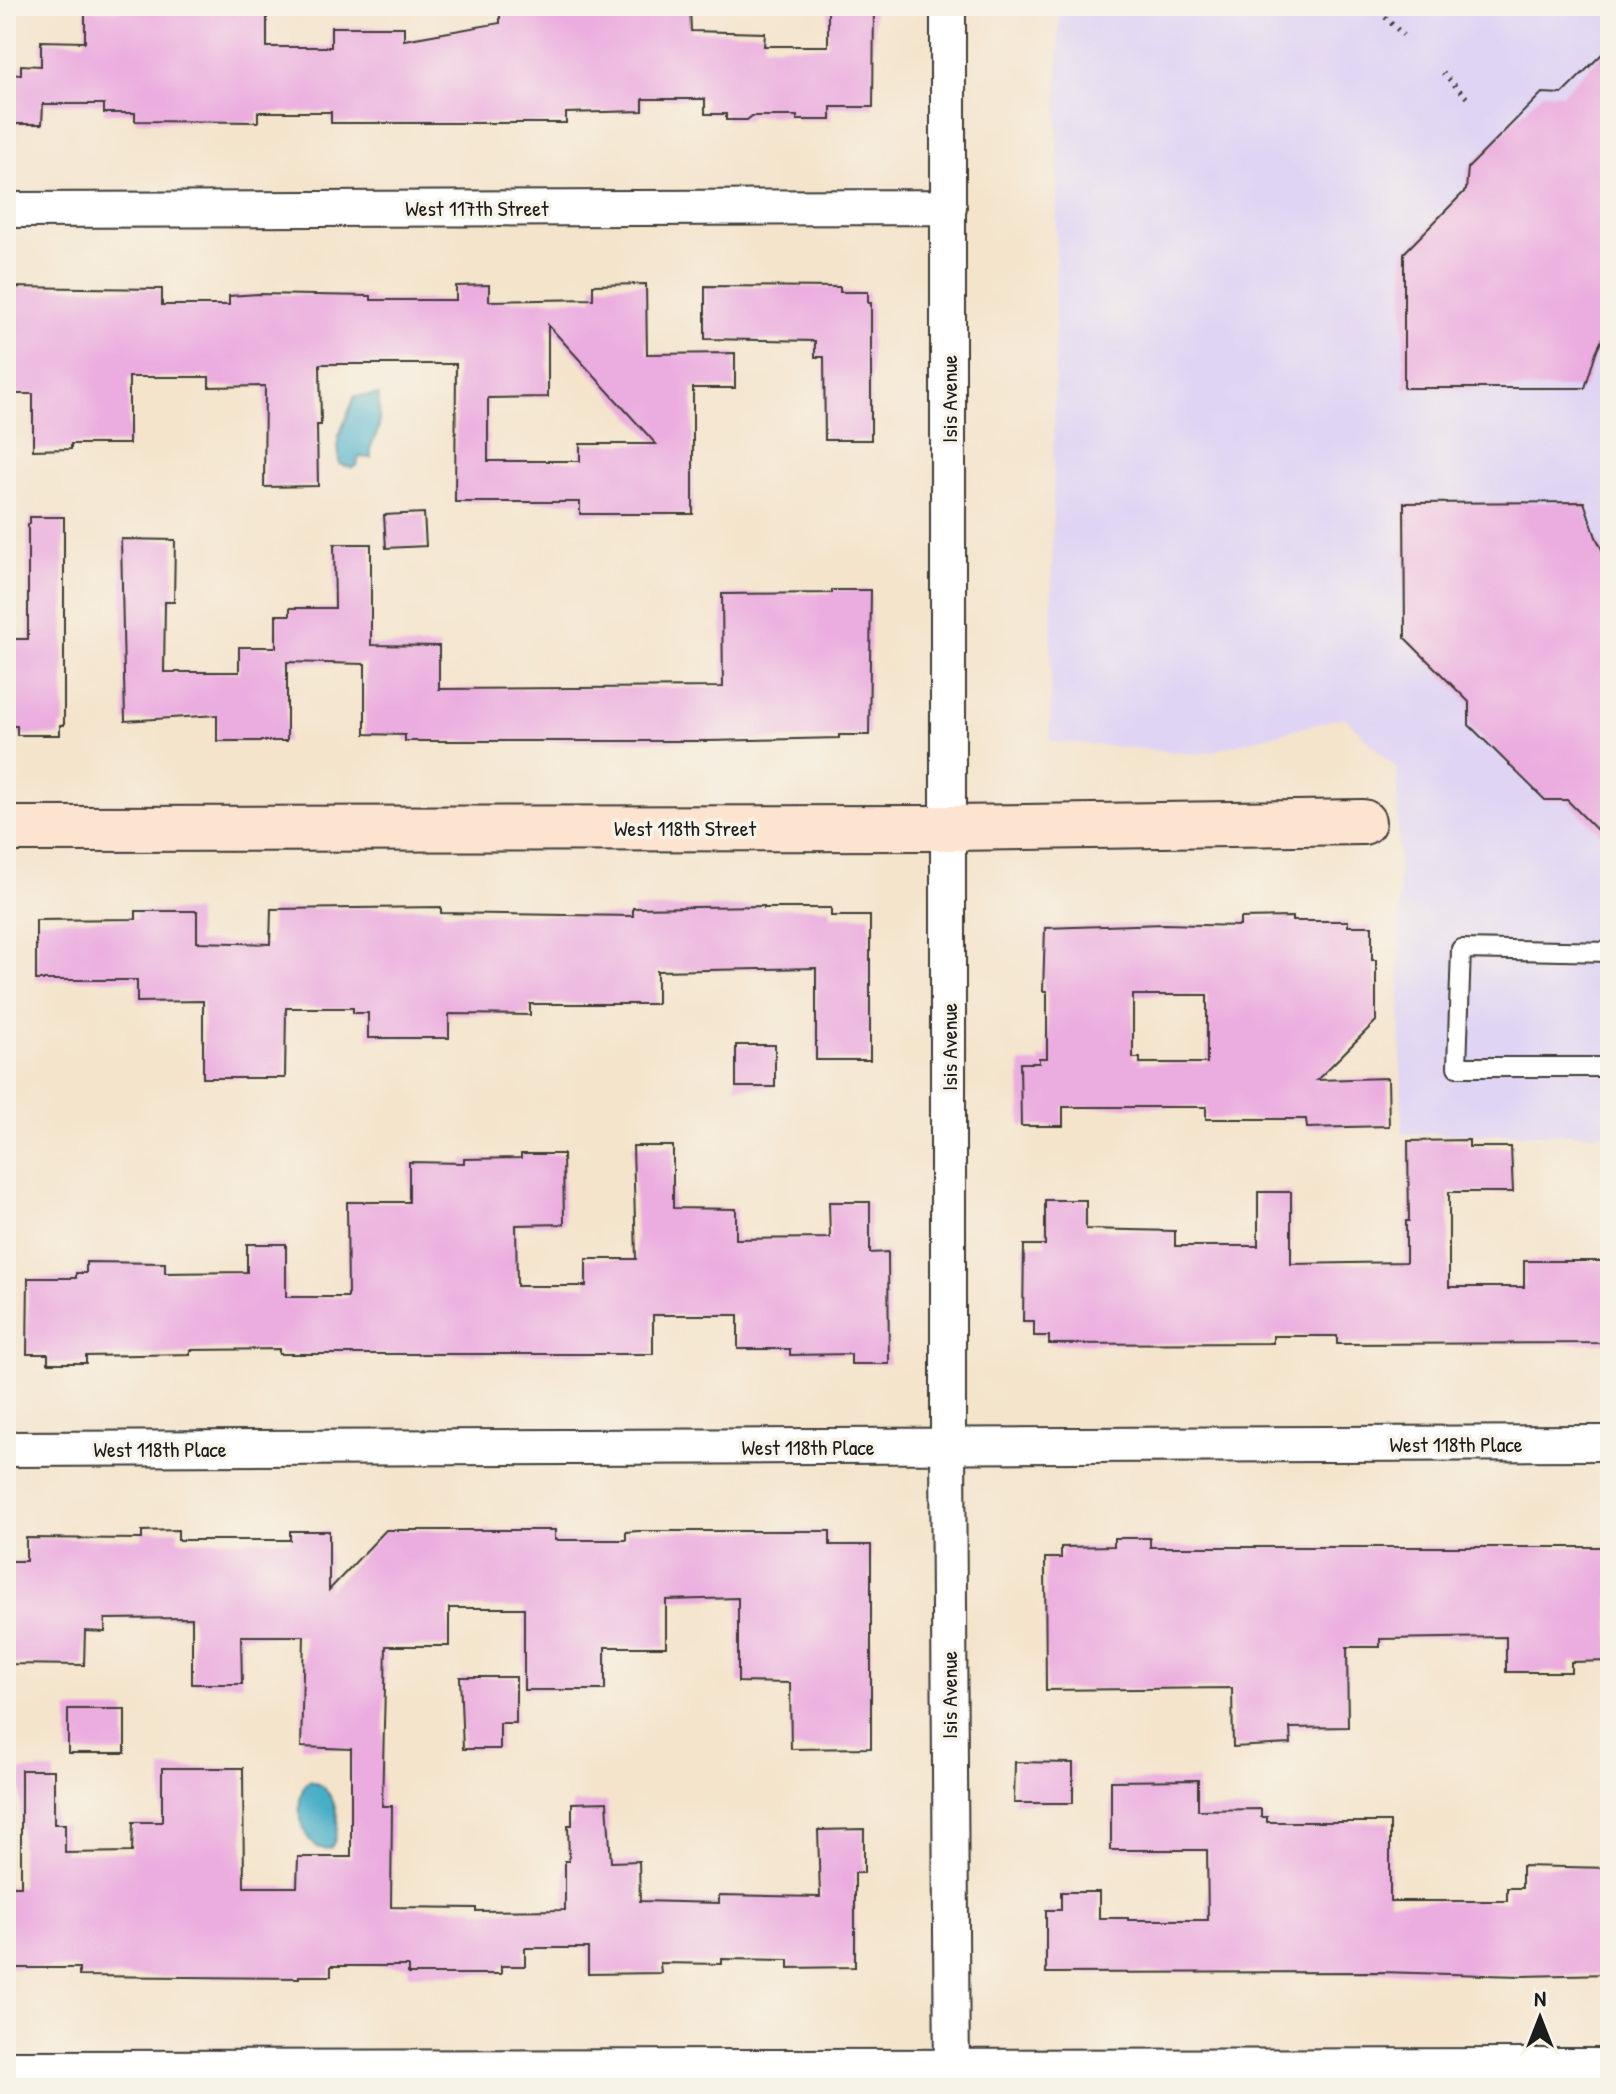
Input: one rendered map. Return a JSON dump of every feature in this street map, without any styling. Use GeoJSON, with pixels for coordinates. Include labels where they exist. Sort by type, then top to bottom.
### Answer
{"type":"FeatureCollection","features":[{"type":"Feature","properties":{"kind":"street","name":"Isis Avenue"},"geometry":{"type":"LineString","coordinates":[[948,6],[948,1447],[952,2078]]}},
{"type":"Feature","properties":{"kind":"street","name":"West 117th Street"},"geometry":{"type":"LineString","coordinates":[[6,210],[949,207]]}},
{"type":"Feature","properties":{"kind":"street","name":"West 118th Street"},"geometry":{"type":"LineString","coordinates":[[6,829],[950,828],[1363,822]]}},
{"type":"Feature","properties":{"kind":"street","name":"West 118th Place"},"geometry":{"type":"LineString","coordinates":[[6,1449],[1610,1443]]}},
{"type":"Feature","properties":{"kind":"street"},"geometry":{"type":"LineString","coordinates":[[6,2068],[952,2078],[1610,2066]]}},
{"type":"Feature","properties":{"kind":"lane"},"geometry":{"type":"LineString","coordinates":[[1610,952],[1461,949],[1457,1067],[1610,1067]]}},
{"type":"Feature","properties":{"kind":"path"},"geometry":{"type":"LineString","coordinates":[[1374,6],[1403,35]]}},
{"type":"Feature","properties":{"kind":"path"},"geometry":{"type":"LineString","coordinates":[[1443,73],[1468,99]]}},
{"type":"Feature","properties":{"kind":"shaded area"},"geometry":{"type":"Polygon","coordinates":[[[1059,6],[1610,6],[1610,1134],[1402,1134],[1397,769],[1344,717],[1200,754],[1050,741],[1059,6]]]}},
{"type":"Feature","properties":{"kind":"water"},"geometry":{"type":"Polygon","coordinates":[[[379,395],[379,428],[371,446],[371,458],[359,457],[357,465],[352,468],[339,464],[338,438],[355,396],[379,395]]]}},
{"type":"Feature","properties":{"kind":"water"},"geometry":{"type":"Polygon","coordinates":[[[309,1781],[319,1784],[326,1791],[335,1808],[337,1829],[331,1848],[321,1848],[313,1843],[302,1824],[300,1800],[309,1781]]]}},
{"type":"Feature","properties":{"kind":"building"},"geometry":{"type":"Polygon","coordinates":[[[152,6],[267,6],[267,47],[331,47],[331,27],[404,27],[404,40],[500,23],[500,12],[581,13],[580,6],[690,6],[691,31],[765,33],[764,46],[828,46],[828,6],[874,6],[873,107],[831,107],[831,120],[752,116],[747,120],[726,120],[726,114],[705,114],[705,99],[643,99],[643,111],[566,113],[566,123],[331,123],[331,112],[258,112],[258,122],[135,121],[135,113],[104,113],[104,104],[43,104],[42,124],[6,124],[6,74],[21,75],[21,65],[41,66],[41,41],[85,42],[85,10],[152,9],[152,6]]]}},
{"type":"Feature","properties":{"kind":"building"},"geometry":{"type":"Polygon","coordinates":[[[1610,46],[1610,323],[1596,352],[1585,388],[1404,388],[1404,253],[1466,190],[1468,168],[1542,93],[1562,94],[1610,46]]]}},
{"type":"Feature","properties":{"kind":"building"},"geometry":{"type":"Polygon","coordinates":[[[646,284],[647,354],[735,353],[735,388],[693,388],[693,514],[580,514],[580,502],[455,502],[456,364],[320,364],[318,486],[264,487],[265,386],[209,387],[209,377],[129,377],[129,444],[71,444],[71,449],[33,450],[33,394],[6,394],[6,287],[162,289],[162,305],[229,305],[229,296],[258,294],[371,296],[371,300],[456,300],[456,286],[489,285],[489,301],[593,299],[593,285],[646,284]],[[548,325],[548,397],[488,398],[488,461],[580,461],[580,444],[656,444],[548,325]]]}},
{"type":"Feature","properties":{"kind":"building"},"geometry":{"type":"Polygon","coordinates":[[[705,286],[840,287],[840,292],[868,292],[868,303],[871,303],[871,440],[825,440],[824,357],[815,357],[815,341],[705,339],[705,286]]]}},
{"type":"Feature","properties":{"kind":"building"},"geometry":{"type":"Polygon","coordinates":[[[1584,502],[1610,566],[1610,843],[1567,800],[1545,800],[1469,725],[1469,702],[1405,638],[1404,503],[1584,502]]]}},
{"type":"Feature","properties":{"kind":"building"},"geometry":{"type":"Polygon","coordinates":[[[424,513],[426,546],[386,548],[384,515],[424,513]]]}},
{"type":"Feature","properties":{"kind":"building"},"geometry":{"type":"Polygon","coordinates":[[[30,517],[64,517],[64,725],[60,725],[60,735],[17,735],[17,726],[6,726],[6,639],[28,639],[30,517]]]}},
{"type":"Feature","properties":{"kind":"building"},"geometry":{"type":"Polygon","coordinates":[[[121,539],[175,540],[174,602],[165,602],[164,672],[239,672],[239,647],[276,647],[276,615],[290,615],[290,608],[335,608],[334,544],[371,544],[371,645],[439,646],[439,689],[723,687],[722,594],[871,590],[869,735],[710,741],[405,741],[405,735],[365,734],[365,664],[287,662],[287,741],[217,741],[217,715],[125,721],[121,539]]]}},
{"type":"Feature","properties":{"kind":"building"},"geometry":{"type":"Polygon","coordinates":[[[441,907],[441,913],[633,916],[633,908],[831,908],[831,916],[870,916],[870,1060],[816,1060],[816,968],[657,971],[657,1004],[530,1004],[530,1015],[449,1014],[449,1038],[368,1038],[368,1013],[353,1013],[353,1008],[286,1008],[285,1078],[203,1078],[203,1001],[137,1002],[137,980],[36,980],[36,920],[136,919],[136,911],[197,911],[197,942],[270,944],[271,909],[441,907]]]}},
{"type":"Feature","properties":{"kind":"building"},"geometry":{"type":"Polygon","coordinates":[[[1292,917],[1292,921],[1348,921],[1348,926],[1372,926],[1372,960],[1376,960],[1376,1021],[1317,1080],[1388,1078],[1389,1126],[1307,1128],[1306,1119],[1206,1119],[1206,1107],[1063,1107],[1063,1126],[1021,1126],[1020,1063],[1039,1063],[1039,1058],[1047,1058],[1047,991],[1043,991],[1045,928],[1164,924],[1240,926],[1240,918],[1292,917]],[[1133,995],[1133,1058],[1140,1058],[1140,1063],[1207,1063],[1207,995],[1133,995]]]}},
{"type":"Feature","properties":{"kind":"building"},"geometry":{"type":"Polygon","coordinates":[[[736,1045],[775,1045],[775,1087],[736,1087],[736,1045]]]}},
{"type":"Feature","properties":{"kind":"building"},"geometry":{"type":"Polygon","coordinates":[[[1469,1140],[1469,1147],[1511,1147],[1513,1192],[1449,1192],[1449,1287],[1524,1287],[1524,1261],[1610,1261],[1610,1343],[1337,1344],[1337,1336],[1273,1336],[1273,1343],[1049,1344],[1049,1336],[1034,1336],[1034,1321],[1023,1321],[1024,1245],[1045,1245],[1045,1200],[1086,1200],[1086,1229],[1175,1231],[1175,1246],[1258,1246],[1258,1192],[1291,1192],[1291,1264],[1406,1262],[1408,1141],[1469,1140]]]}},
{"type":"Feature","properties":{"kind":"building"},"geometry":{"type":"Polygon","coordinates":[[[633,1146],[673,1146],[673,1208],[736,1209],[736,1239],[830,1238],[829,1202],[870,1202],[870,1253],[888,1252],[889,1364],[851,1364],[851,1354],[790,1355],[790,1349],[738,1349],[738,1315],[653,1315],[653,1354],[279,1354],[279,1349],[190,1350],[190,1354],[86,1356],[86,1363],[48,1363],[48,1354],[27,1354],[28,1278],[76,1278],[76,1273],[86,1273],[86,1262],[165,1263],[165,1273],[247,1272],[247,1244],[286,1244],[286,1297],[348,1297],[347,1202],[409,1202],[409,1162],[464,1163],[464,1159],[563,1154],[564,1224],[516,1225],[517,1286],[586,1286],[586,1259],[636,1259],[633,1146]]]}},
{"type":"Feature","properties":{"kind":"building"},"geometry":{"type":"Polygon","coordinates":[[[178,1530],[178,1540],[290,1540],[290,1531],[329,1531],[329,1590],[386,1530],[555,1530],[555,1540],[626,1540],[626,1532],[638,1531],[830,1531],[830,1545],[871,1545],[871,1748],[791,1749],[790,1683],[738,1682],[738,1598],[666,1600],[666,1647],[605,1647],[605,1690],[524,1690],[524,1608],[449,1608],[449,1646],[386,1646],[382,1806],[392,1806],[391,1907],[476,1908],[476,1911],[565,1910],[565,1861],[569,1861],[568,1825],[572,1825],[572,1803],[607,1802],[611,1862],[639,1861],[640,1901],[719,1903],[719,1895],[820,1897],[818,1830],[864,1829],[864,1873],[855,1873],[855,1967],[789,1968],[789,1960],[722,1959],[722,1964],[660,1963],[661,1973],[588,1974],[588,1948],[525,1948],[525,1966],[501,1966],[501,1974],[408,1974],[408,1966],[331,1966],[331,1976],[299,1978],[79,1976],[79,1968],[6,1968],[6,1886],[21,1886],[21,1770],[54,1770],[54,1824],[65,1824],[65,1853],[132,1852],[133,1822],[162,1822],[162,1768],[243,1768],[244,1887],[297,1887],[298,1857],[351,1857],[351,1749],[301,1747],[304,1636],[241,1636],[242,1684],[192,1684],[192,1618],[105,1619],[105,1632],[85,1631],[84,1665],[6,1664],[6,1561],[26,1561],[26,1538],[142,1539],[142,1531],[178,1530]]]}},
{"type":"Feature","properties":{"kind":"building"},"geometry":{"type":"Polygon","coordinates":[[[1114,1538],[1150,1538],[1150,1547],[1610,1547],[1610,1661],[1571,1662],[1571,1672],[1506,1672],[1506,1637],[1380,1639],[1380,1647],[1347,1647],[1348,1727],[1290,1728],[1291,1744],[1233,1747],[1232,1688],[1046,1690],[1045,1558],[1061,1558],[1061,1547],[1114,1546],[1114,1538]]]}},
{"type":"Feature","properties":{"kind":"building"},"geometry":{"type":"Polygon","coordinates":[[[460,1677],[516,1677],[516,1723],[500,1723],[500,1749],[463,1749],[460,1677]]]}},
{"type":"Feature","properties":{"kind":"building"},"geometry":{"type":"Polygon","coordinates":[[[68,1709],[125,1709],[125,1753],[68,1753],[68,1709]]]}},
{"type":"Feature","properties":{"kind":"building"},"geometry":{"type":"Polygon","coordinates":[[[1015,1762],[1073,1763],[1073,1803],[1014,1803],[1015,1762]]]}},
{"type":"Feature","properties":{"kind":"building"},"geometry":{"type":"Polygon","coordinates":[[[1198,1780],[1198,1810],[1261,1809],[1261,1817],[1267,1817],[1267,1822],[1390,1822],[1390,1901],[1507,1901],[1507,1888],[1522,1888],[1522,1866],[1610,1868],[1610,1974],[1046,1973],[1046,1910],[1061,1910],[1061,1892],[1099,1892],[1099,1918],[1208,1920],[1207,1850],[1111,1850],[1111,1781],[1198,1780]]]}}]}
